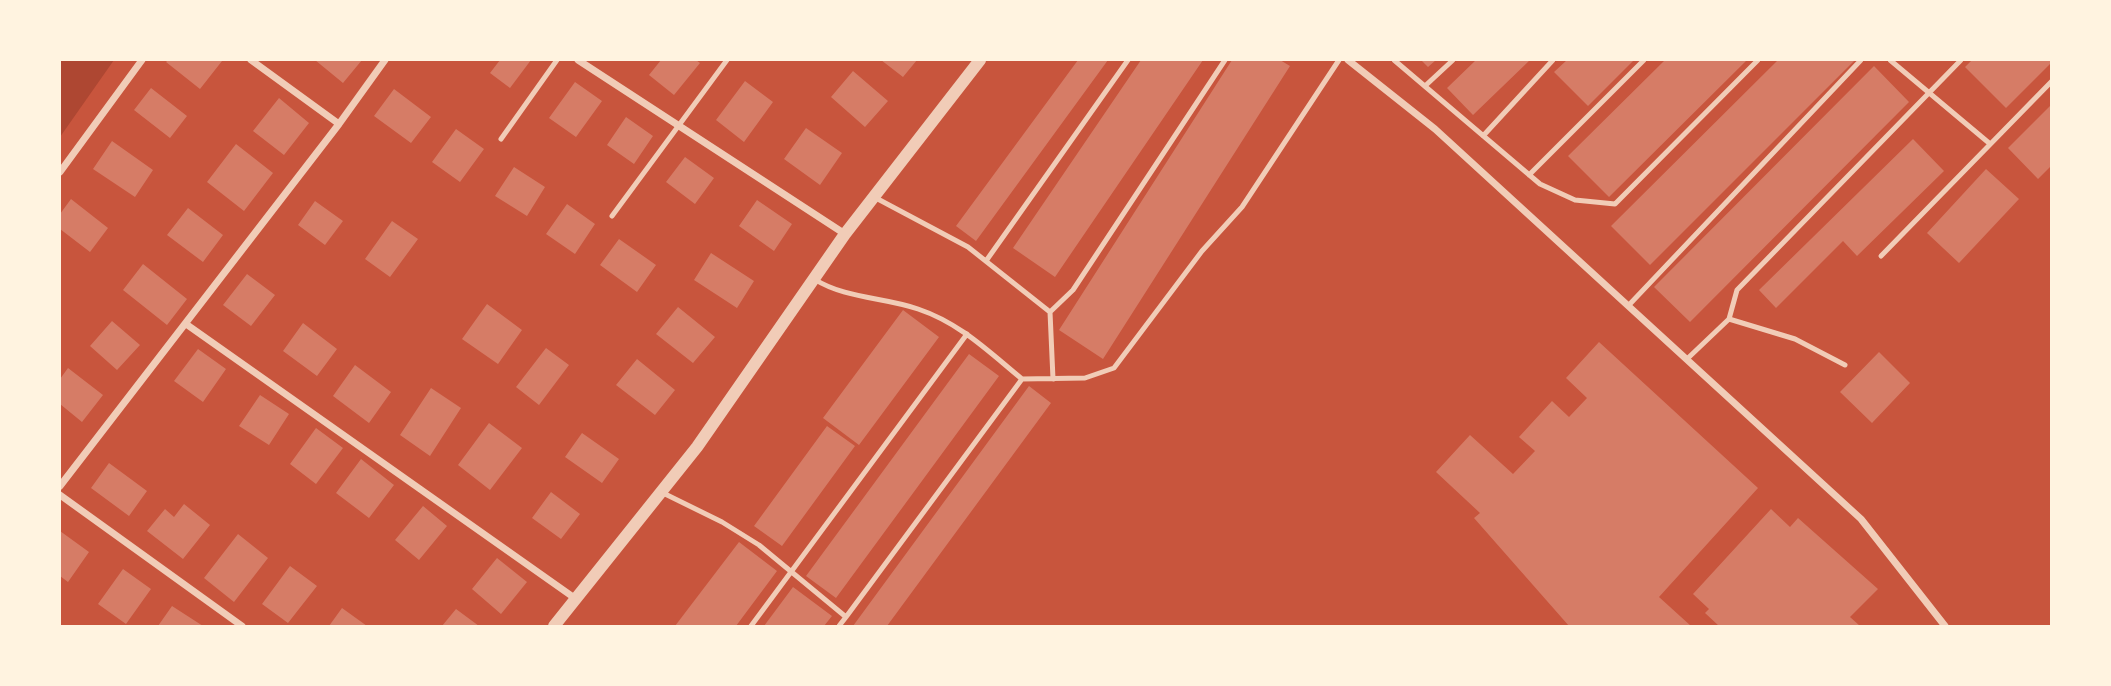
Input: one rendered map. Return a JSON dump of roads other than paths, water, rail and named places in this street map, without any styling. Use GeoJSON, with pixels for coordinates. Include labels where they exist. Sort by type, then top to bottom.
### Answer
{"type":"FeatureCollection","features":[{"type":"Feature","properties":{"kind":"street"},"geometry":{"type":"LineString","coordinates":[[60,172],[142,60]]}},
{"type":"Feature","properties":{"kind":"street"},"geometry":{"type":"LineString","coordinates":[[251,60],[339,124]]}},
{"type":"Feature","properties":{"kind":"street"},"geometry":{"type":"LineString","coordinates":[[60,486],[339,124],[385,60]]}},
{"type":"Feature","properties":{"kind":"street"},"geometry":{"type":"LineString","coordinates":[[578,60],[845,234]]}},
{"type":"Feature","properties":{"kind":"street"},"geometry":{"type":"LineString","coordinates":[[554,626],[698,447],[845,234],[980,60]]}},
{"type":"Feature","properties":{"kind":"street"},"geometry":{"type":"LineString","coordinates":[[1348,60],[1435,129],[1861,519],[1944,626]]}},
{"type":"Feature","properties":{"kind":"street"},"geometry":{"type":"LineString","coordinates":[[186,324],[576,599]]}},
{"type":"Feature","properties":{"kind":"street"},"geometry":{"type":"LineString","coordinates":[[60,495],[242,626]]}},
{"type":"Feature","properties":{"kind":"lane"},"geometry":{"type":"LineString","coordinates":[[501,139],[557,60]]}},
{"type":"Feature","properties":{"kind":"lane"},"geometry":{"type":"LineString","coordinates":[[611,216],[727,60]]}},
{"type":"Feature","properties":{"kind":"lane"},"geometry":{"type":"LineString","coordinates":[[986,261],[1128,60]]}},
{"type":"Feature","properties":{"kind":"lane"},"geometry":{"type":"LineString","coordinates":[[1053,379],[1050,312],[1073,290],[1226,60]]}},
{"type":"Feature","properties":{"kind":"lane"},"geometry":{"type":"LineString","coordinates":[[814,279],[836,291],[917,308],[958,326],[1022,379],[1085,378],[1114,368],[1202,251],[1242,207],[1339,60]]}},
{"type":"Feature","properties":{"kind":"lane"},"geometry":{"type":"LineString","coordinates":[[1394,60],[1540,184],[1575,200],[1615,204],[1758,60]]}},
{"type":"Feature","properties":{"kind":"lane"},"geometry":{"type":"LineString","coordinates":[[1425,86],[1452,60]]}},
{"type":"Feature","properties":{"kind":"lane"},"geometry":{"type":"LineString","coordinates":[[1483,136],[1553,60]]}},
{"type":"Feature","properties":{"kind":"lane"},"geometry":{"type":"LineString","coordinates":[[1529,175],[1644,60]]}},
{"type":"Feature","properties":{"kind":"lane"},"geometry":{"type":"LineString","coordinates":[[1628,306],[1861,60]]}},
{"type":"Feature","properties":{"kind":"lane"},"geometry":{"type":"LineString","coordinates":[[1890,60],[1989,143]]}},
{"type":"Feature","properties":{"kind":"lane"},"geometry":{"type":"LineString","coordinates":[[1687,359],[1729,320],[1737,290],[1961,60]]}},
{"type":"Feature","properties":{"kind":"lane"},"geometry":{"type":"LineString","coordinates":[[1881,256],[1989,143],[2052,82]]}},
{"type":"Feature","properties":{"kind":"lane"},"geometry":{"type":"LineString","coordinates":[[874,197],[968,247],[1050,312]]}},
{"type":"Feature","properties":{"kind":"lane"},"geometry":{"type":"LineString","coordinates":[[1729,320],[1795,339],[1845,365]]}},
{"type":"Feature","properties":{"kind":"lane"},"geometry":{"type":"LineString","coordinates":[[751,626],[967,334]]}},
{"type":"Feature","properties":{"kind":"lane"},"geometry":{"type":"LineString","coordinates":[[839,626],[1022,379]]}},
{"type":"Feature","properties":{"kind":"lane"},"geometry":{"type":"LineString","coordinates":[[661,492],[722,522],[759,545],[846,617]]}}]}
